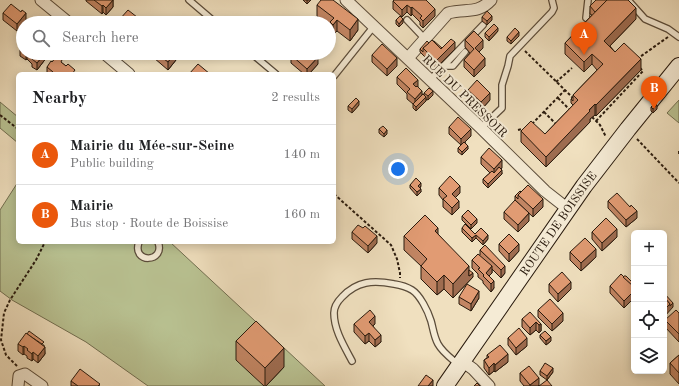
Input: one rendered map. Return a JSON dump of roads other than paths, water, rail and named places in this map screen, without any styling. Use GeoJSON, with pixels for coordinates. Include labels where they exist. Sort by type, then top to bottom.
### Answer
{"type":"FeatureCollection","features":[{"type":"Feature","properties":{"kind":"street"},"geometry":{"type":"LineString","coordinates":[[41,0],[60,16]]}},
{"type":"Feature","properties":{"kind":"street","name":"RUE DU PRESSOIR"},"geometry":{"type":"LineString","coordinates":[[346,0],[545,191],[568,209]]}},
{"type":"Feature","properties":{"kind":"street"},"geometry":{"type":"LineString","coordinates":[[408,58],[448,13],[478,9],[485,6],[491,0]]}},
{"type":"Feature","properties":{"kind":"street"},"geometry":{"type":"LineString","coordinates":[[113,60],[128,72]]}},
{"type":"Feature","properties":{"kind":"street","name":"ROUTE DE BOISSISE"},"geometry":{"type":"LineString","coordinates":[[445,386],[584,186],[679,66]]}},
{"type":"Feature","properties":{"kind":"street"},"geometry":{"type":"LineString","coordinates":[[461,363],[473,369],[489,386]]}},
{"type":"Feature","properties":{"kind":"street"},"geometry":{"type":"LineString","coordinates":[[18,386],[19,376],[25,374],[42,386]]}},
{"type":"Feature","properties":{"kind":"lane"},"geometry":{"type":"LineString","coordinates":[[189,0],[208,16]]}},
{"type":"Feature","properties":{"kind":"lane"},"geometry":{"type":"LineString","coordinates":[[481,128],[502,108],[502,85],[510,56],[552,12],[554,8],[552,0]]}},
{"type":"Feature","properties":{"kind":"lane"},"geometry":{"type":"LineString","coordinates":[[588,0],[586,18],[592,23]]}},
{"type":"Feature","properties":{"kind":"lane"},"geometry":{"type":"LineString","coordinates":[[628,0],[645,19],[668,29],[679,38]]}},
{"type":"Feature","properties":{"kind":"lane"},"geometry":{"type":"LineString","coordinates":[[407,20],[425,39]]}},
{"type":"Feature","properties":{"kind":"lane"},"geometry":{"type":"LineString","coordinates":[[430,80],[483,25]]}},
{"type":"Feature","properties":{"kind":"lane"},"geometry":{"type":"LineString","coordinates":[[336,74],[374,26]]}},
{"type":"Feature","properties":{"kind":"lane"},"geometry":{"type":"LineString","coordinates":[[443,66],[452,66],[465,52]]}},
{"type":"Feature","properties":{"kind":"lane"},"geometry":{"type":"LineString","coordinates":[[260,60],[274,72]]}},
{"type":"Feature","properties":{"kind":"lane"},"geometry":{"type":"LineString","coordinates":[[139,244],[139,253],[145,258],[156,256],[160,249],[159,244]]}},
{"type":"Feature","properties":{"kind":"lane"},"geometry":{"type":"LineString","coordinates":[[352,361],[342,344],[335,325],[334,312],[338,301],[347,292],[357,286],[368,282],[383,282],[400,285],[412,290],[420,300],[431,321],[437,343],[444,353],[461,363]]}},
{"type":"Feature","properties":{"kind":"place","name":"Mairie du Mée-sur-Seine"},"geometry":{"type":"Point","coordinates":[584,55]}},
{"type":"Feature","properties":{"kind":"place","name":"Mairie"},"geometry":{"type":"Point","coordinates":[654,109]}}]}
